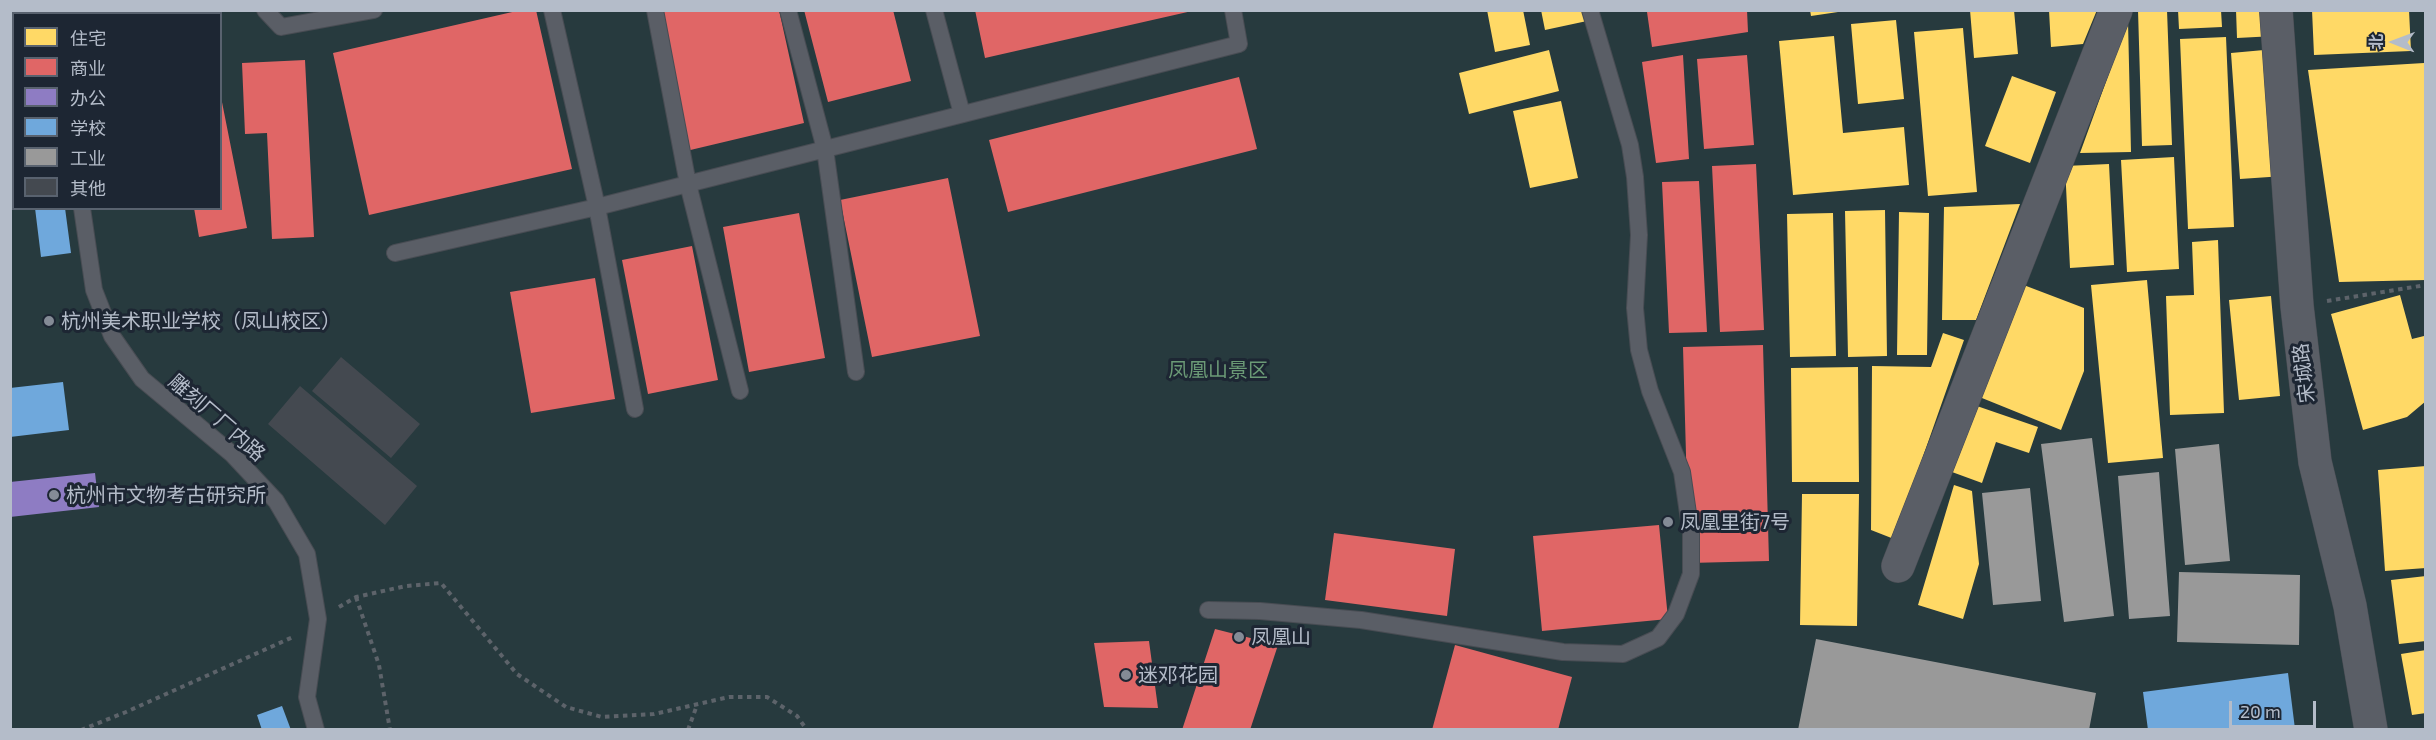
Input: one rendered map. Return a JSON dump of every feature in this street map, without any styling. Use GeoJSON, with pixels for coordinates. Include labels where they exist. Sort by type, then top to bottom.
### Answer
{"type":"FeatureCollection","features":[{"type":"Feature","properties":{"kind":"street"},"geometry":{"type":"LineString","coordinates":[[1898,566],[2116,10]]}},
{"type":"Feature","properties":{"kind":"street","name":"宋城路"},"geometry":{"type":"LineString","coordinates":[[2276,10],[2297,306],[2315,462],[2350,606],[2372,729]]}},
{"type":"Feature","properties":{"kind":"lane"},"geometry":{"type":"LineString","coordinates":[[265,10],[281,27],[374,10]]}},
{"type":"Feature","properties":{"kind":"lane"},"geometry":{"type":"LineString","coordinates":[[552,10],[597,207],[634,409]]}},
{"type":"Feature","properties":{"kind":"lane"},"geometry":{"type":"LineString","coordinates":[[655,10],[688,184],[740,392]]}},
{"type":"Feature","properties":{"kind":"lane"},"geometry":{"type":"LineString","coordinates":[[788,10],[825,149],[856,372]]}},
{"type":"Feature","properties":{"kind":"lane"},"geometry":{"type":"LineString","coordinates":[[934,10],[962,114]]}},
{"type":"Feature","properties":{"kind":"lane"},"geometry":{"type":"LineString","coordinates":[[395,253],[597,207],[1239,44],[1233,10]]}},
{"type":"Feature","properties":{"kind":"lane"},"geometry":{"type":"LineString","coordinates":[[1208,610],[1260,611],[1361,620],[1563,652],[1623,654],[1658,638],[1676,614],[1691,574],[1691,534],[1682,472],[1650,392],[1639,350],[1635,308],[1638,235],[1634,166],[1630,145],[1590,10]]}},
{"type":"Feature","properties":{"kind":"lane","name":"雕刻厂厂内路"},"geometry":{"type":"LineString","coordinates":[[82,210],[94,290],[112,336],[142,379],[232,454],[276,501],[308,554],[318,619],[307,697],[316,729]]}},
{"type":"Feature","properties":{"kind":"path"},"geometry":{"type":"LineString","coordinates":[[2297,306],[2426,285]]}},
{"type":"Feature","properties":{"kind":"path"},"geometry":{"type":"LineString","coordinates":[[81,729],[95,727],[289,640],[318,619],[356,597],[406,586],[441,583],[517,674],[566,706],[602,717],[654,714],[729,697],[767,697],[797,716],[807,729]]}},
{"type":"Feature","properties":{"kind":"path"},"geometry":{"type":"LineString","coordinates":[[356,597],[380,665],[390,729]]}},
{"type":"Feature","properties":{"kind":"path"},"geometry":{"type":"LineString","coordinates":[[688,729],[698,704]]}},
{"type":"Feature","properties":{"kind":"green space","name":"凤凰山景区"},"geometry":{"type":"Polygon","coordinates":[[[11,11],[2425,11],[2425,729],[11,729],[11,11]]]}},
{"type":"Feature","properties":{"kind":"building: 住宅"},"geometry":{"type":"Polygon","coordinates":[[[1487,10],[1523,10],[1530,45],[1495,52],[1487,10]]]}},
{"type":"Feature","properties":{"kind":"building: 住宅"},"geometry":{"type":"Polygon","coordinates":[[[1541,10],[1585,10],[1587,21],[1545,30],[1541,10]]]}},
{"type":"Feature","properties":{"kind":"building: 住宅"},"geometry":{"type":"Polygon","coordinates":[[[1810,10],[1838,10],[1838,12],[1811,16],[1810,10]]]}},
{"type":"Feature","properties":{"kind":"building: 住宅"},"geometry":{"type":"Polygon","coordinates":[[[1970,10],[2014,10],[2018,54],[1974,58],[1970,10]]]}},
{"type":"Feature","properties":{"kind":"building: 住宅"},"geometry":{"type":"Polygon","coordinates":[[[2049,10],[2097,10],[2083,44],[2051,47],[2049,10]]]}},
{"type":"Feature","properties":{"kind":"building: 住宅"},"geometry":{"type":"Polygon","coordinates":[[[2138,10],[2167,10],[2172,145],[2142,146],[2138,10]]]}},
{"type":"Feature","properties":{"kind":"building: 住宅"},"geometry":{"type":"Polygon","coordinates":[[[2178,10],[2221,10],[2222,27],[2179,29],[2178,10]]]}},
{"type":"Feature","properties":{"kind":"building: 住宅"},"geometry":{"type":"Polygon","coordinates":[[[2236,10],[2274,10],[2275,36],[2237,38],[2236,10]]]}},
{"type":"Feature","properties":{"kind":"building: 住宅"},"geometry":{"type":"Polygon","coordinates":[[[2312,10],[2409,10],[2411,51],[2314,55],[2312,10]]]}},
{"type":"Feature","properties":{"kind":"building: 住宅"},"geometry":{"type":"Polygon","coordinates":[[[1896,20],[1904,99],[1858,104],[1851,24],[1896,20]]]}},
{"type":"Feature","properties":{"kind":"building: 住宅"},"geometry":{"type":"Polygon","coordinates":[[[2128,21],[2131,152],[2080,153],[2128,21]]]}},
{"type":"Feature","properties":{"kind":"building: 住宅"},"geometry":{"type":"Polygon","coordinates":[[[1963,28],[1977,192],[1928,196],[1914,32],[1963,28]]]}},
{"type":"Feature","properties":{"kind":"building: 住宅"},"geometry":{"type":"Polygon","coordinates":[[[1834,36],[1843,133],[1904,127],[1909,185],[1793,195],[1779,41],[1834,36]]]}},
{"type":"Feature","properties":{"kind":"building: 住宅"},"geometry":{"type":"Polygon","coordinates":[[[2226,37],[2234,227],[2188,229],[2180,39],[2226,37]]]}},
{"type":"Feature","properties":{"kind":"building: 住宅"},"geometry":{"type":"Polygon","coordinates":[[[2275,49],[2284,176],[2240,179],[2231,53],[2275,49]]]}},
{"type":"Feature","properties":{"kind":"building: 住宅"},"geometry":{"type":"Polygon","coordinates":[[[1549,50],[1559,91],[1469,114],[1459,73],[1549,50]]]}},
{"type":"Feature","properties":{"kind":"building: 住宅"},"geometry":{"type":"Polygon","coordinates":[[[2424,63],[2426,280],[2339,282],[2308,70],[2424,63]]]}},
{"type":"Feature","properties":{"kind":"building: 住宅"},"geometry":{"type":"Polygon","coordinates":[[[2012,76],[2056,92],[2030,163],[1985,146],[2012,76]]]}},
{"type":"Feature","properties":{"kind":"building: 住宅"},"geometry":{"type":"Polygon","coordinates":[[[1561,101],[1578,178],[1530,188],[1513,111],[1561,101]]]}},
{"type":"Feature","properties":{"kind":"building: 住宅"},"geometry":{"type":"Polygon","coordinates":[[[2174,157],[2179,269],[2127,272],[2121,160],[2174,157]]]}},
{"type":"Feature","properties":{"kind":"building: 住宅"},"geometry":{"type":"Polygon","coordinates":[[[2109,164],[2114,265],[2070,268],[2065,166],[2109,164]]]}},
{"type":"Feature","properties":{"kind":"building: 住宅"},"geometry":{"type":"Polygon","coordinates":[[[2020,204],[1976,320],[1942,320],[1944,207],[2020,204]]]}},
{"type":"Feature","properties":{"kind":"building: 住宅"},"geometry":{"type":"Polygon","coordinates":[[[1885,210],[1887,356],[1848,357],[1845,211],[1885,210]]]}},
{"type":"Feature","properties":{"kind":"building: 住宅"},"geometry":{"type":"Polygon","coordinates":[[[1899,212],[1929,213],[1927,355],[1897,355],[1899,212]]]}},
{"type":"Feature","properties":{"kind":"building: 住宅"},"geometry":{"type":"Polygon","coordinates":[[[1833,213],[1836,356],[1790,357],[1787,214],[1833,213]]]}},
{"type":"Feature","properties":{"kind":"building: 住宅"},"geometry":{"type":"Polygon","coordinates":[[[2218,240],[2224,413],[2170,415],[2166,296],[2194,295],[2192,242],[2218,240]]]}},
{"type":"Feature","properties":{"kind":"building: 住宅"},"geometry":{"type":"Polygon","coordinates":[[[2147,280],[2163,458],[2108,463],[2091,285],[2147,280]]]}},
{"type":"Feature","properties":{"kind":"building: 住宅"},"geometry":{"type":"Polygon","coordinates":[[[2021,284],[2084,308],[2084,371],[2061,430],[1977,396],[2021,284]]]}},
{"type":"Feature","properties":{"kind":"building: 住宅"},"geometry":{"type":"Polygon","coordinates":[[[2400,295],[2412,339],[2424,336],[2426,341],[2426,401],[2407,417],[2363,430],[2331,314],[2400,295]]]}},
{"type":"Feature","properties":{"kind":"building: 住宅"},"geometry":{"type":"Polygon","coordinates":[[[2271,296],[2280,396],[2239,400],[2229,300],[2271,296]]]}},
{"type":"Feature","properties":{"kind":"building: 住宅"},"geometry":{"type":"Polygon","coordinates":[[[1943,333],[1964,340],[1894,539],[1871,530],[1872,366],[1931,367],[1943,333]]]}},
{"type":"Feature","properties":{"kind":"building: 住宅"},"geometry":{"type":"Polygon","coordinates":[[[1858,367],[1859,482],[1792,482],[1791,368],[1858,367]]]}},
{"type":"Feature","properties":{"kind":"building: 住宅"},"geometry":{"type":"Polygon","coordinates":[[[1974,405],[2038,427],[2029,453],[1996,442],[1982,483],[1952,472],[1974,405]]]}},
{"type":"Feature","properties":{"kind":"building: 住宅"},"geometry":{"type":"Polygon","coordinates":[[[2426,466],[2426,568],[2385,571],[2378,470],[2426,466]]]}},
{"type":"Feature","properties":{"kind":"building: 住宅"},"geometry":{"type":"Polygon","coordinates":[[[1954,485],[1972,491],[1979,564],[1963,619],[1918,605],[1954,485]]]}},
{"type":"Feature","properties":{"kind":"building: 住宅"},"geometry":{"type":"Polygon","coordinates":[[[1802,494],[1859,494],[1857,626],[1800,625],[1802,494]]]}},
{"type":"Feature","properties":{"kind":"building: 住宅"},"geometry":{"type":"Polygon","coordinates":[[[2426,576],[2426,641],[2399,644],[2391,580],[2426,576]]]}},
{"type":"Feature","properties":{"kind":"building: 住宅"},"geometry":{"type":"Polygon","coordinates":[[[2426,650],[2426,713],[2412,715],[2401,654],[2426,650]]]}},
{"type":"Feature","properties":{"kind":"building: 商业"},"geometry":{"type":"Polygon","coordinates":[[[521,10],[536,10],[572,169],[369,215],[333,53],[521,10]]]}},
{"type":"Feature","properties":{"kind":"building: 商业"},"geometry":{"type":"Polygon","coordinates":[[[656,10],[779,10],[804,123],[682,152],[656,10]]]}},
{"type":"Feature","properties":{"kind":"building: 商业"},"geometry":{"type":"Polygon","coordinates":[[[804,10],[893,10],[911,81],[828,102],[804,10]]]}},
{"type":"Feature","properties":{"kind":"building: 商业"},"geometry":{"type":"Polygon","coordinates":[[[975,10],[1192,10],[1192,11],[985,58],[975,10]]]}},
{"type":"Feature","properties":{"kind":"building: 商业"},"geometry":{"type":"Polygon","coordinates":[[[1655,10],[1747,10],[1748,32],[1652,47],[1647,12],[1655,10]]]}},
{"type":"Feature","properties":{"kind":"building: 商业"},"geometry":{"type":"Polygon","coordinates":[[[1683,55],[1689,159],[1656,163],[1642,62],[1683,55]]]}},
{"type":"Feature","properties":{"kind":"building: 商业"},"geometry":{"type":"Polygon","coordinates":[[[1747,55],[1754,145],[1704,149],[1697,59],[1747,55]]]}},
{"type":"Feature","properties":{"kind":"building: 商业"},"geometry":{"type":"Polygon","coordinates":[[[305,60],[314,237],[272,239],[267,133],[245,134],[242,63],[305,60]]]}},
{"type":"Feature","properties":{"kind":"building: 商业"},"geometry":{"type":"Polygon","coordinates":[[[1239,77],[1257,149],[1008,212],[989,140],[1239,77]]]}},
{"type":"Feature","properties":{"kind":"building: 商业"},"geometry":{"type":"Polygon","coordinates":[[[222,102],[247,228],[199,237],[194,210],[222,210],[222,102]]]}},
{"type":"Feature","properties":{"kind":"building: 商业"},"geometry":{"type":"Polygon","coordinates":[[[1756,164],[1764,330],[1720,332],[1712,166],[1756,164]]]}},
{"type":"Feature","properties":{"kind":"building: 商业"},"geometry":{"type":"Polygon","coordinates":[[[948,178],[980,336],[872,357],[840,200],[948,178]]]}},
{"type":"Feature","properties":{"kind":"building: 商业"},"geometry":{"type":"Polygon","coordinates":[[[1699,181],[1707,332],[1669,333],[1662,182],[1699,181]]]}},
{"type":"Feature","properties":{"kind":"building: 商业"},"geometry":{"type":"Polygon","coordinates":[[[799,213],[825,358],[749,372],[723,227],[799,213]]]}},
{"type":"Feature","properties":{"kind":"building: 商业"},"geometry":{"type":"Polygon","coordinates":[[[692,246],[718,380],[648,394],[622,260],[692,246]]]}},
{"type":"Feature","properties":{"kind":"building: 商业"},"geometry":{"type":"Polygon","coordinates":[[[595,278],[615,399],[531,413],[510,292],[595,278]]]}},
{"type":"Feature","properties":{"kind":"building: 商业"},"geometry":{"type":"Polygon","coordinates":[[[1763,345],[1769,561],[1689,563],[1683,347],[1763,345]]]}},
{"type":"Feature","properties":{"kind":"building: 商业"},"geometry":{"type":"Polygon","coordinates":[[[1659,525],[1668,619],[1542,631],[1533,536],[1659,525]]]}},
{"type":"Feature","properties":{"kind":"building: 商业"},"geometry":{"type":"Polygon","coordinates":[[[1334,533],[1455,549],[1447,616],[1325,600],[1334,533]]]}},
{"type":"Feature","properties":{"kind":"building: 商业"},"geometry":{"type":"Polygon","coordinates":[[[1215,629],[1278,645],[1250,730],[1182,730],[1215,629]]]}},
{"type":"Feature","properties":{"kind":"building: 商业","name":"迷邓花园"},"geometry":{"type":"Polygon","coordinates":[[[1149,641],[1158,708],[1104,707],[1094,643],[1149,641]]]}},
{"type":"Feature","properties":{"kind":"building: 商业"},"geometry":{"type":"Polygon","coordinates":[[[1455,645],[1572,677],[1558,730],[1432,730],[1455,645]]]}},
{"type":"Feature","properties":{"kind":"building: 办公","name":"杭州市文物考古研究所"},"geometry":{"type":"Polygon","coordinates":[[[95,473],[99,507],[10,517],[10,482],[95,473]]]}},
{"type":"Feature","properties":{"kind":"building: 学校"},"geometry":{"type":"Polygon","coordinates":[[[10,20],[12,20],[12,185],[10,172],[10,20]]]}},
{"type":"Feature","properties":{"kind":"building: 学校"},"geometry":{"type":"Polygon","coordinates":[[[35,210],[65,210],[71,253],[41,257],[35,210]]]}},
{"type":"Feature","properties":{"kind":"building: 学校"},"geometry":{"type":"Polygon","coordinates":[[[63,382],[69,430],[10,437],[10,388],[63,382]]]}},
{"type":"Feature","properties":{"kind":"building: 学校"},"geometry":{"type":"Polygon","coordinates":[[[2288,673],[2295,729],[2148,730],[2143,692],[2288,673]]]}},
{"type":"Feature","properties":{"kind":"building: 学校"},"geometry":{"type":"Polygon","coordinates":[[[282,706],[291,730],[262,730],[257,715],[282,706]]]}},
{"type":"Feature","properties":{"kind":"building: 工业"},"geometry":{"type":"Polygon","coordinates":[[[2092,438],[2114,616],[2064,622],[2041,444],[2092,438]]]}},
{"type":"Feature","properties":{"kind":"building: 工业"},"geometry":{"type":"Polygon","coordinates":[[[2219,444],[2230,561],[2185,565],[2175,449],[2219,444]]]}},
{"type":"Feature","properties":{"kind":"building: 工业"},"geometry":{"type":"Polygon","coordinates":[[[2159,472],[2170,616],[2129,619],[2118,476],[2159,472]]]}},
{"type":"Feature","properties":{"kind":"building: 工业"},"geometry":{"type":"Polygon","coordinates":[[[2030,488],[2041,601],[1993,605],[1982,493],[2030,488]]]}},
{"type":"Feature","properties":{"kind":"building: 工业"},"geometry":{"type":"Polygon","coordinates":[[[2179,572],[2300,575],[2299,645],[2177,642],[2179,572]]]}},
{"type":"Feature","properties":{"kind":"building: 工业"},"geometry":{"type":"Polygon","coordinates":[[[1816,639],[2096,693],[2089,730],[1798,730],[1816,639]]]}},
{"type":"Feature","properties":{"kind":"building: 其他"},"geometry":{"type":"Polygon","coordinates":[[[341,357],[420,424],[391,458],[312,391],[341,357]]]}},
{"type":"Feature","properties":{"kind":"building: 其他"},"geometry":{"type":"Polygon","coordinates":[[[300,386],[417,486],[385,525],[268,424],[300,386]]]}},
{"type":"Feature","properties":{"kind":"place","name":"杭州美术职业学校（凤山校区）"},"geometry":{"type":"Point","coordinates":[49,321]}},
{"type":"Feature","properties":{"kind":"place","name":"杭州市文物考古研究所"},"geometry":{"type":"Point","coordinates":[54,495]}},
{"type":"Feature","properties":{"kind":"place","name":"凤凰里街7号"},"geometry":{"type":"Point","coordinates":[1668,522]}},
{"type":"Feature","properties":{"kind":"place","name":"凤凰山"},"geometry":{"type":"Point","coordinates":[1239,637]}},
{"type":"Feature","properties":{"kind":"place","name":"迷邓花园"},"geometry":{"type":"Point","coordinates":[1126,675]}}]}
